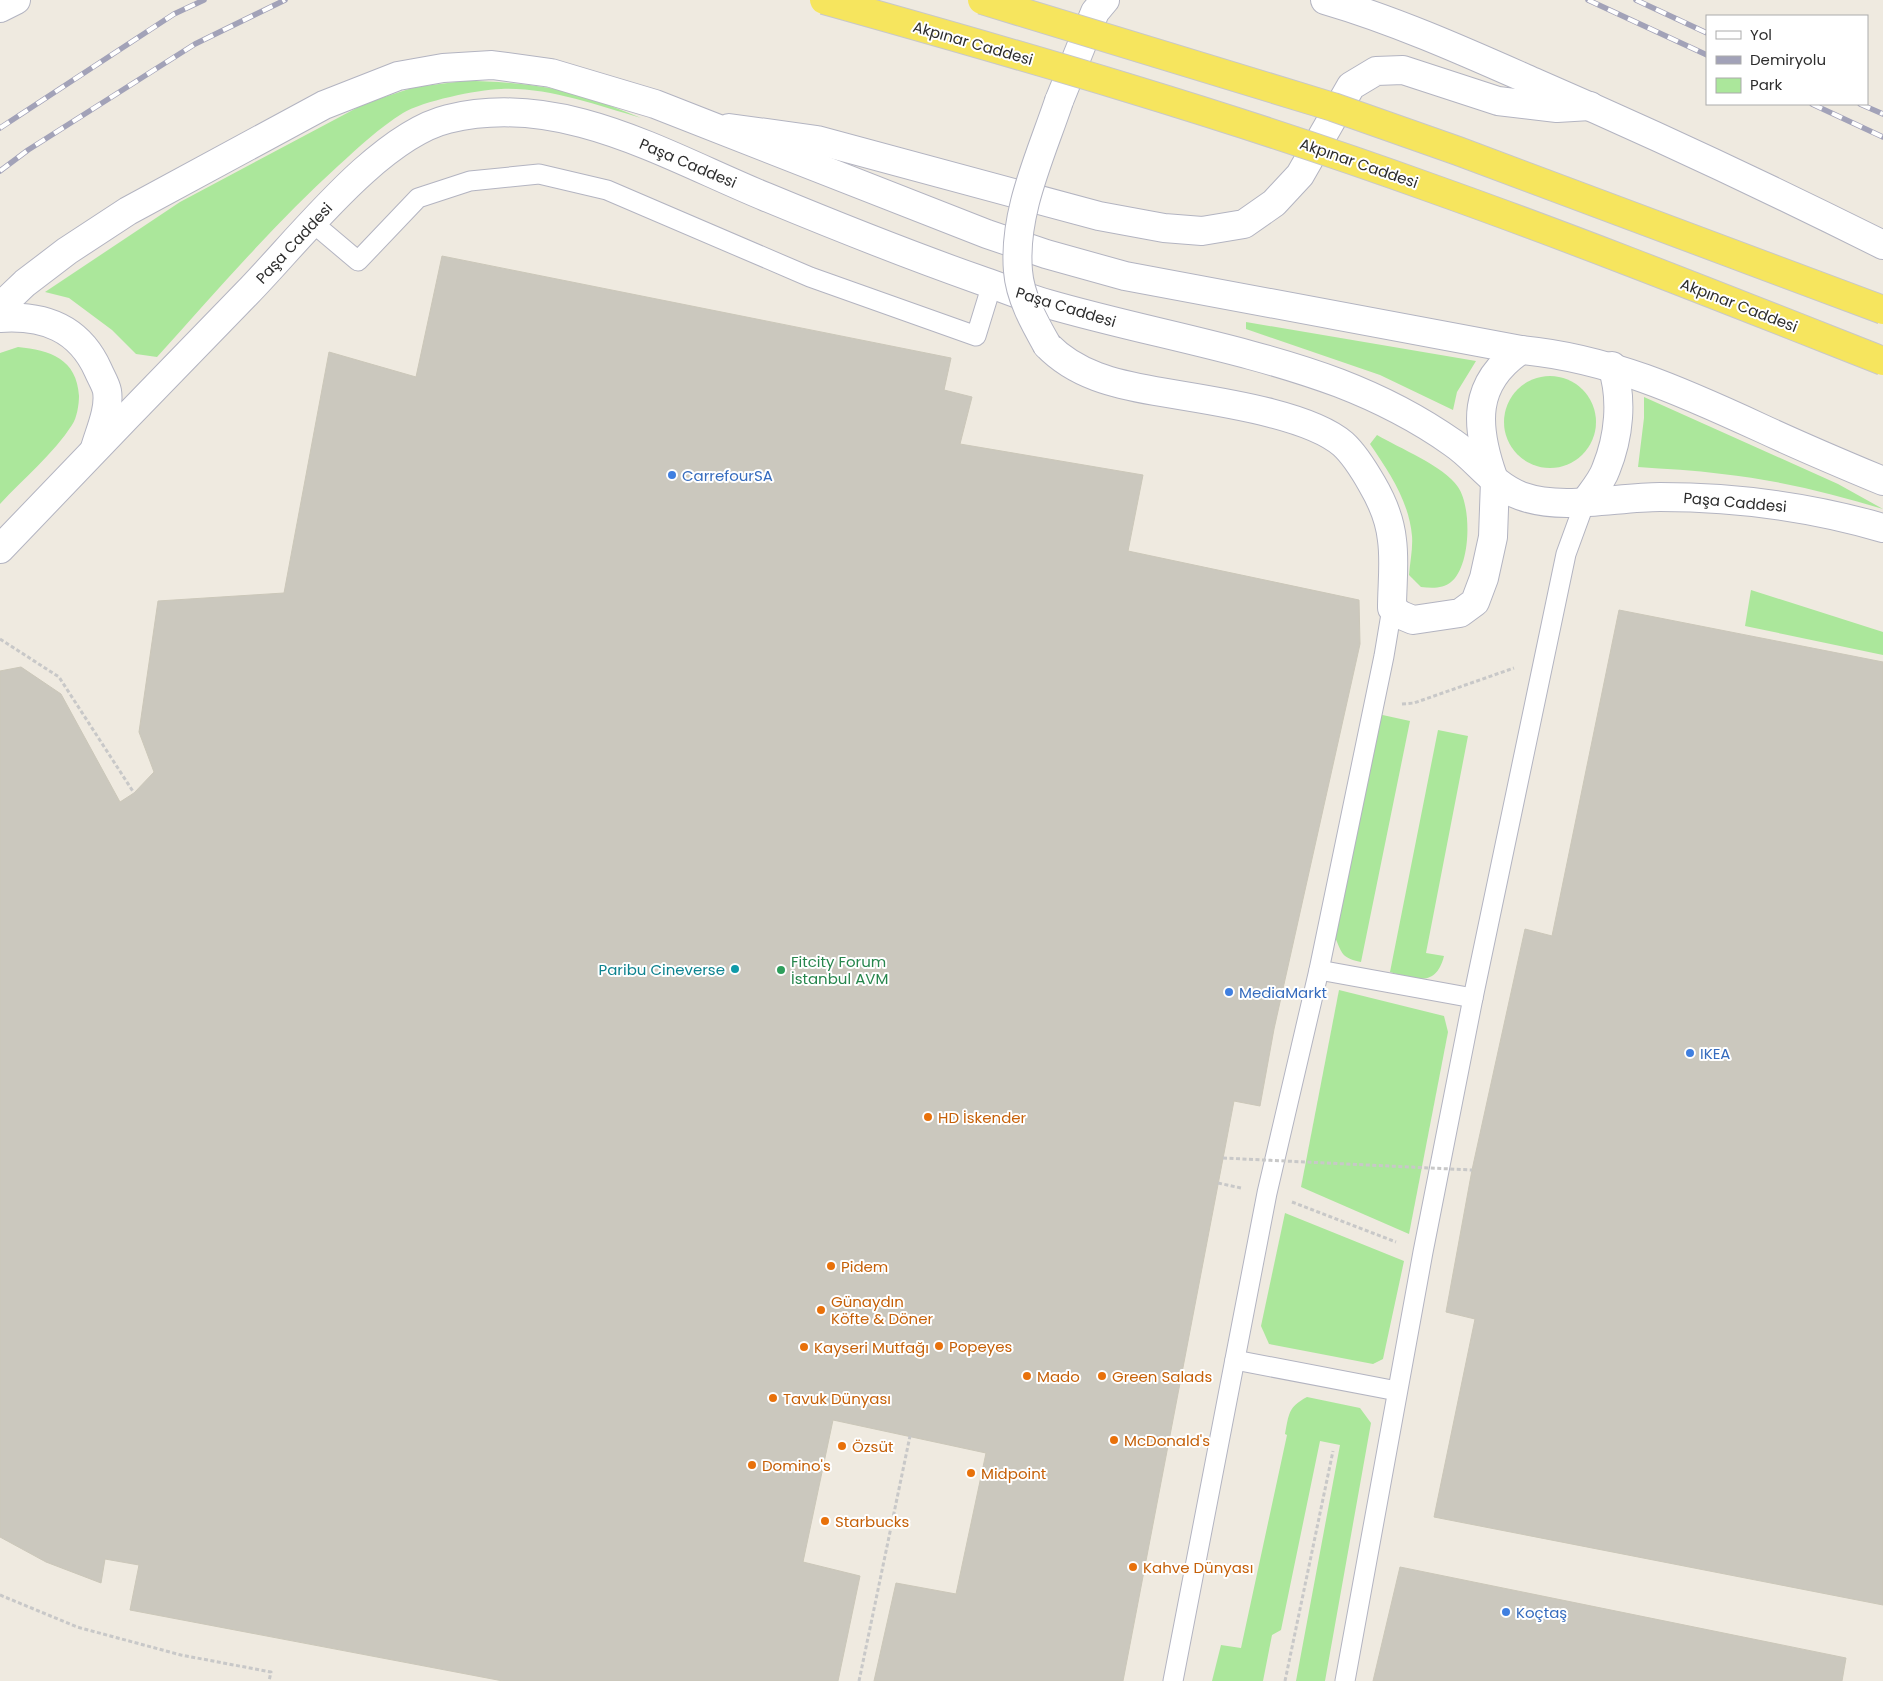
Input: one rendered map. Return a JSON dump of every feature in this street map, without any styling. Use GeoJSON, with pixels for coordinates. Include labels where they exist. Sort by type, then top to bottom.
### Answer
{"type":"FeatureCollection","features":[{"type":"Feature","properties":{"kind":"main road"},"geometry":{"type":"LineString","coordinates":[[0,8],[16,0]]}},
{"type":"Feature","properties":{"kind":"main road","name":"Akpınar Caddesi"},"geometry":{"type":"LineString","coordinates":[[824,0],[1152,96],[1384,172],[1605,252],[1883,361]]}},
{"type":"Feature","properties":{"kind":"main road"},"geometry":{"type":"LineString","coordinates":[[982,0],[1333,107],[1477,158],[1883,310]]}},
{"type":"Feature","properties":{"kind":"main road"},"geometry":{"type":"LineString","coordinates":[[1104,0],[1095,12],[1059,102],[1025,201],[1018,239],[1018,272],[1028,311],[1046,345],[1059,357],[1091,376],[1133,387],[1253,409],[1316,428],[1343,444],[1365,472],[1383,502],[1392,539],[1392,608],[1401,615],[1413,620],[1460,613],[1475,602],[1484,578],[1493,537],[1495,482],[1482,447],[1479,417],[1488,388],[1502,363],[1521,350]]}},
{"type":"Feature","properties":{"kind":"main road"},"geometry":{"type":"LineString","coordinates":[[1325,0],[1470,54],[1590,106],[1757,182],[1883,245]]}},
{"type":"Feature","properties":{"kind":"main road"},"geometry":{"type":"LineString","coordinates":[[0,307],[25,283],[68,251],[128,211],[324,106],[398,76],[443,68],[492,66],[551,73],[656,104],[987,234],[1046,254],[1125,276],[1521,350],[1555,353],[1612,366],[1675,389],[1883,481]]}},
{"type":"Feature","properties":{"kind":"main road"},"geometry":{"type":"LineString","coordinates":[[710,125],[817,140],[1099,216],[1164,228],[1202,231],[1244,224],[1274,203],[1300,175],[1351,86],[1376,71],[1403,70],[1498,101],[1556,108],[1590,106]]}},
{"type":"Feature","properties":{"kind":"main road","name":"Paşa Caddesi"},"geometry":{"type":"LineString","coordinates":[[0,549],[372,164],[406,137],[444,119],[479,113],[520,113],[561,118],[606,129],[677,156],[760,195],[849,231],[1042,302],[1285,363],[1347,386],[1407,415],[1457,445],[1495,482]]}},
{"type":"Feature","properties":{"kind":"main road"},"geometry":{"type":"LineString","coordinates":[[0,318],[39,320],[66,330],[81,342],[95,365],[107,391],[105,414],[95,450]]}},
{"type":"Feature","properties":{"kind":"main road"},"geometry":{"type":"LineString","coordinates":[[1495,482],[1522,497],[1559,502],[1585,502],[1606,470],[1614,440],[1619,407],[1617,382],[1612,366]]}},
{"type":"Feature","properties":{"kind":"main road","name":"Paşa Caddesi"},"geometry":{"type":"LineString","coordinates":[[1585,502],[1655,496],[1727,499],[1806,510],[1883,528]]}},
{"type":"Feature","properties":{"kind":"lane"},"geometry":{"type":"LineString","coordinates":[[313,223],[358,261],[418,198],[470,181],[539,174],[607,190],[810,277],[976,336],[992,284]]}},
{"type":"Feature","properties":{"kind":"lane"},"geometry":{"type":"LineString","coordinates":[[1345,1681],[1423,1252],[1473,998],[1566,554],[1585,502]]}},
{"type":"Feature","properties":{"kind":"lane"},"geometry":{"type":"LineString","coordinates":[[1173,1681],[1267,1193],[1320,970],[1374,707],[1392,608]]}},
{"type":"Feature","properties":{"kind":"lane"},"geometry":{"type":"LineString","coordinates":[[1320,970],[1473,998]]}},
{"type":"Feature","properties":{"kind":"lane"},"geometry":{"type":"LineString","coordinates":[[1235,1360],[1397,1392]]}},
{"type":"Feature","properties":{"kind":"path"},"geometry":{"type":"LineString","coordinates":[[0,639],[59,677],[134,793]]}},
{"type":"Feature","properties":{"kind":"path"},"geometry":{"type":"LineString","coordinates":[[1374,707],[1414,703],[1522,665],[1542,666]]}},
{"type":"Feature","properties":{"kind":"path"},"geometry":{"type":"LineString","coordinates":[[1223,1158],[1472,1170]]}},
{"type":"Feature","properties":{"kind":"path"},"geometry":{"type":"LineString","coordinates":[[1218,1183],[1267,1193],[1423,1252]]}},
{"type":"Feature","properties":{"kind":"path"},"geometry":{"type":"LineString","coordinates":[[859,1681],[910,1436]]}},
{"type":"Feature","properties":{"kind":"path"},"geometry":{"type":"LineString","coordinates":[[1285,1681],[1332,1451]]}},
{"type":"Feature","properties":{"kind":"path"},"geometry":{"type":"LineString","coordinates":[[0,1595],[77,1627],[182,1655],[271,1672],[268,1681]]}},
{"type":"Feature","properties":{"kind":"green space"},"geometry":{"type":"Polygon","coordinates":[[[464,81],[510,83],[557,89],[587,97],[641,118],[572,98],[519,89],[490,90],[464,94],[423,104],[403,113],[377,131],[314,188],[245,259],[157,357],[136,354],[112,330],[69,298],[45,292],[180,202],[366,103],[415,87],[464,81]]]}},
{"type":"Feature","properties":{"kind":"green space"},"geometry":{"type":"Polygon","coordinates":[[[1246,322],[1476,361],[1457,392],[1453,410],[1380,375],[1246,329],[1246,322]]]}},
{"type":"Feature","properties":{"kind":"green space"},"geometry":{"type":"Polygon","coordinates":[[[18,347],[30,348],[51,354],[67,365],[77,383],[79,403],[74,422],[65,435],[0,504],[0,353],[18,347]]]}},
{"type":"Feature","properties":{"kind":"green space"},"geometry":{"type":"Polygon","coordinates":[[[1550,376],[1568,379],[1583,389],[1593,404],[1596,422],[1593,440],[1583,455],[1568,465],[1550,468],[1532,465],[1517,455],[1507,440],[1504,422],[1507,404],[1517,389],[1532,379],[1550,376]]]}},
{"type":"Feature","properties":{"kind":"green space"},"geometry":{"type":"Polygon","coordinates":[[[1644,397],[1838,484],[1883,509],[1824,492],[1783,483],[1701,472],[1638,467],[1644,418],[1644,397]]]}},
{"type":"Feature","properties":{"kind":"green space"},"geometry":{"type":"Polygon","coordinates":[[[1377,435],[1443,472],[1458,487],[1463,496],[1467,522],[1466,550],[1458,574],[1451,582],[1444,586],[1433,588],[1421,587],[1409,575],[1412,550],[1410,523],[1397,487],[1370,444],[1377,435]]]}},
{"type":"Feature","properties":{"kind":"green space"},"geometry":{"type":"Polygon","coordinates":[[[1751,590],[1883,632],[1883,655],[1745,626],[1751,590]]]}},
{"type":"Feature","properties":{"kind":"green space"},"geometry":{"type":"Polygon","coordinates":[[[1378,714],[1410,721],[1361,962],[1346,957],[1339,948],[1335,937],[1378,714]]]}},
{"type":"Feature","properties":{"kind":"green space"},"geometry":{"type":"Polygon","coordinates":[[[1438,730],[1468,736],[1426,953],[1444,956],[1436,973],[1423,979],[1390,972],[1438,730]]]}},
{"type":"Feature","properties":{"kind":"green space"},"geometry":{"type":"Polygon","coordinates":[[[1339,990],[1444,1016],[1448,1032],[1409,1234],[1301,1187],[1339,990]]]}},
{"type":"Feature","properties":{"kind":"green space"},"geometry":{"type":"Polygon","coordinates":[[[1285,1213],[1404,1261],[1383,1359],[1373,1364],[1269,1344],[1261,1326],[1285,1213]]]}},
{"type":"Feature","properties":{"kind":"green space"},"geometry":{"type":"Polygon","coordinates":[[[1307,1397],[1360,1408],[1371,1423],[1325,1681],[1296,1681],[1340,1445],[1320,1441],[1281,1630],[1272,1635],[1263,1681],[1212,1681],[1221,1645],[1241,1648],[1287,1435],[1285,1434],[1290,1412],[1296,1404],[1307,1397]]]}},
{"type":"Feature","properties":{"kind":"building"},"geometry":{"type":"Polygon","coordinates":[[[442,256],[951,358],[944,390],[972,397],[960,444],[1143,475],[1128,551],[1359,600],[1360,644],[1274,1029],[1260,1106],[1234,1101],[1123,1681],[874,1681],[896,1583],[956,1594],[986,1453],[833,1420],[803,1562],[860,1576],[838,1681],[503,1681],[130,1610],[139,1565],[105,1559],[101,1583],[46,1562],[0,1537],[0,671],[21,667],[61,694],[120,802],[134,793],[154,772],[139,732],[158,601],[284,593],[329,352],[416,377],[442,256]]]}},
{"type":"Feature","properties":{"kind":"building","name":"IKEA"},"geometry":{"type":"Polygon","coordinates":[[[1619,610],[1883,662],[1883,1605],[1434,1517],[1475,1319],[1446,1312],[1472,1170],[1525,929],[1552,936],[1619,610]]]}},
{"type":"Feature","properties":{"kind":"building","name":"Koçtaş"},"geometry":{"type":"Polygon","coordinates":[[[1400,1567],[1846,1658],[1842,1681],[1373,1681],[1400,1567]]]}},
{"type":"Feature","properties":{"kind":"railway"},"geometry":{"type":"LineString","coordinates":[[0,128],[174,14],[204,0]]}},
{"type":"Feature","properties":{"kind":"railway"},"geometry":{"type":"LineString","coordinates":[[0,171],[28,150],[195,44],[285,0]]}},
{"type":"Feature","properties":{"kind":"railway"},"geometry":{"type":"LineString","coordinates":[[1588,0],[1706,55]]}},
{"type":"Feature","properties":{"kind":"railway"},"geometry":{"type":"LineString","coordinates":[[1636,0],[1706,33]]}},
{"type":"Feature","properties":{"kind":"railway"},"geometry":{"type":"LineString","coordinates":[[1814,105],[1883,137]]}},
{"type":"Feature","properties":{"kind":"railway"},"geometry":{"type":"LineString","coordinates":[[1862,105],[1883,114]]}},
{"type":"Feature","properties":{"kind":"place","name":"CarrefourSA"},"geometry":{"type":"Point","coordinates":[672,475]}},
{"type":"Feature","properties":{"kind":"place","name":"Paribu Cineverse"},"geometry":{"type":"Point","coordinates":[735,969]}},
{"type":"Feature","properties":{"kind":"place","name":"Fitcity Forum İstanbul AVM"},"geometry":{"type":"Point","coordinates":[781,970]}},
{"type":"Feature","properties":{"kind":"place","name":"MediaMarkt"},"geometry":{"type":"Point","coordinates":[1229,992]}},
{"type":"Feature","properties":{"kind":"place","name":"IKEA"},"geometry":{"type":"Point","coordinates":[1690,1053]}},
{"type":"Feature","properties":{"kind":"place","name":"HD İskender"},"geometry":{"type":"Point","coordinates":[928,1117]}},
{"type":"Feature","properties":{"kind":"place","name":"Pidem"},"geometry":{"type":"Point","coordinates":[831,1266]}},
{"type":"Feature","properties":{"kind":"place","name":"Günaydın Köfte & Döner"},"geometry":{"type":"Point","coordinates":[821,1310]}},
{"type":"Feature","properties":{"kind":"place","name":"Popeyes"},"geometry":{"type":"Point","coordinates":[939,1346]}},
{"type":"Feature","properties":{"kind":"place","name":"Kayseri Mutfağı"},"geometry":{"type":"Point","coordinates":[804,1347]}},
{"type":"Feature","properties":{"kind":"place","name":"Mado"},"geometry":{"type":"Point","coordinates":[1027,1376]}},
{"type":"Feature","properties":{"kind":"place","name":"Green Salads"},"geometry":{"type":"Point","coordinates":[1102,1376]}},
{"type":"Feature","properties":{"kind":"place","name":"Tavuk Dünyası"},"geometry":{"type":"Point","coordinates":[773,1398]}},
{"type":"Feature","properties":{"kind":"place","name":"McDonald's"},"geometry":{"type":"Point","coordinates":[1114,1440]}},
{"type":"Feature","properties":{"kind":"place","name":"Özsüt"},"geometry":{"type":"Point","coordinates":[842,1446]}},
{"type":"Feature","properties":{"kind":"place","name":"Domino's"},"geometry":{"type":"Point","coordinates":[752,1465]}},
{"type":"Feature","properties":{"kind":"place","name":"Midpoint"},"geometry":{"type":"Point","coordinates":[971,1473]}},
{"type":"Feature","properties":{"kind":"place","name":"Starbucks"},"geometry":{"type":"Point","coordinates":[825,1521]}},
{"type":"Feature","properties":{"kind":"place","name":"Kahve Dünyası"},"geometry":{"type":"Point","coordinates":[1133,1567]}},
{"type":"Feature","properties":{"kind":"place","name":"Koçtaş"},"geometry":{"type":"Point","coordinates":[1506,1612]}}]}
